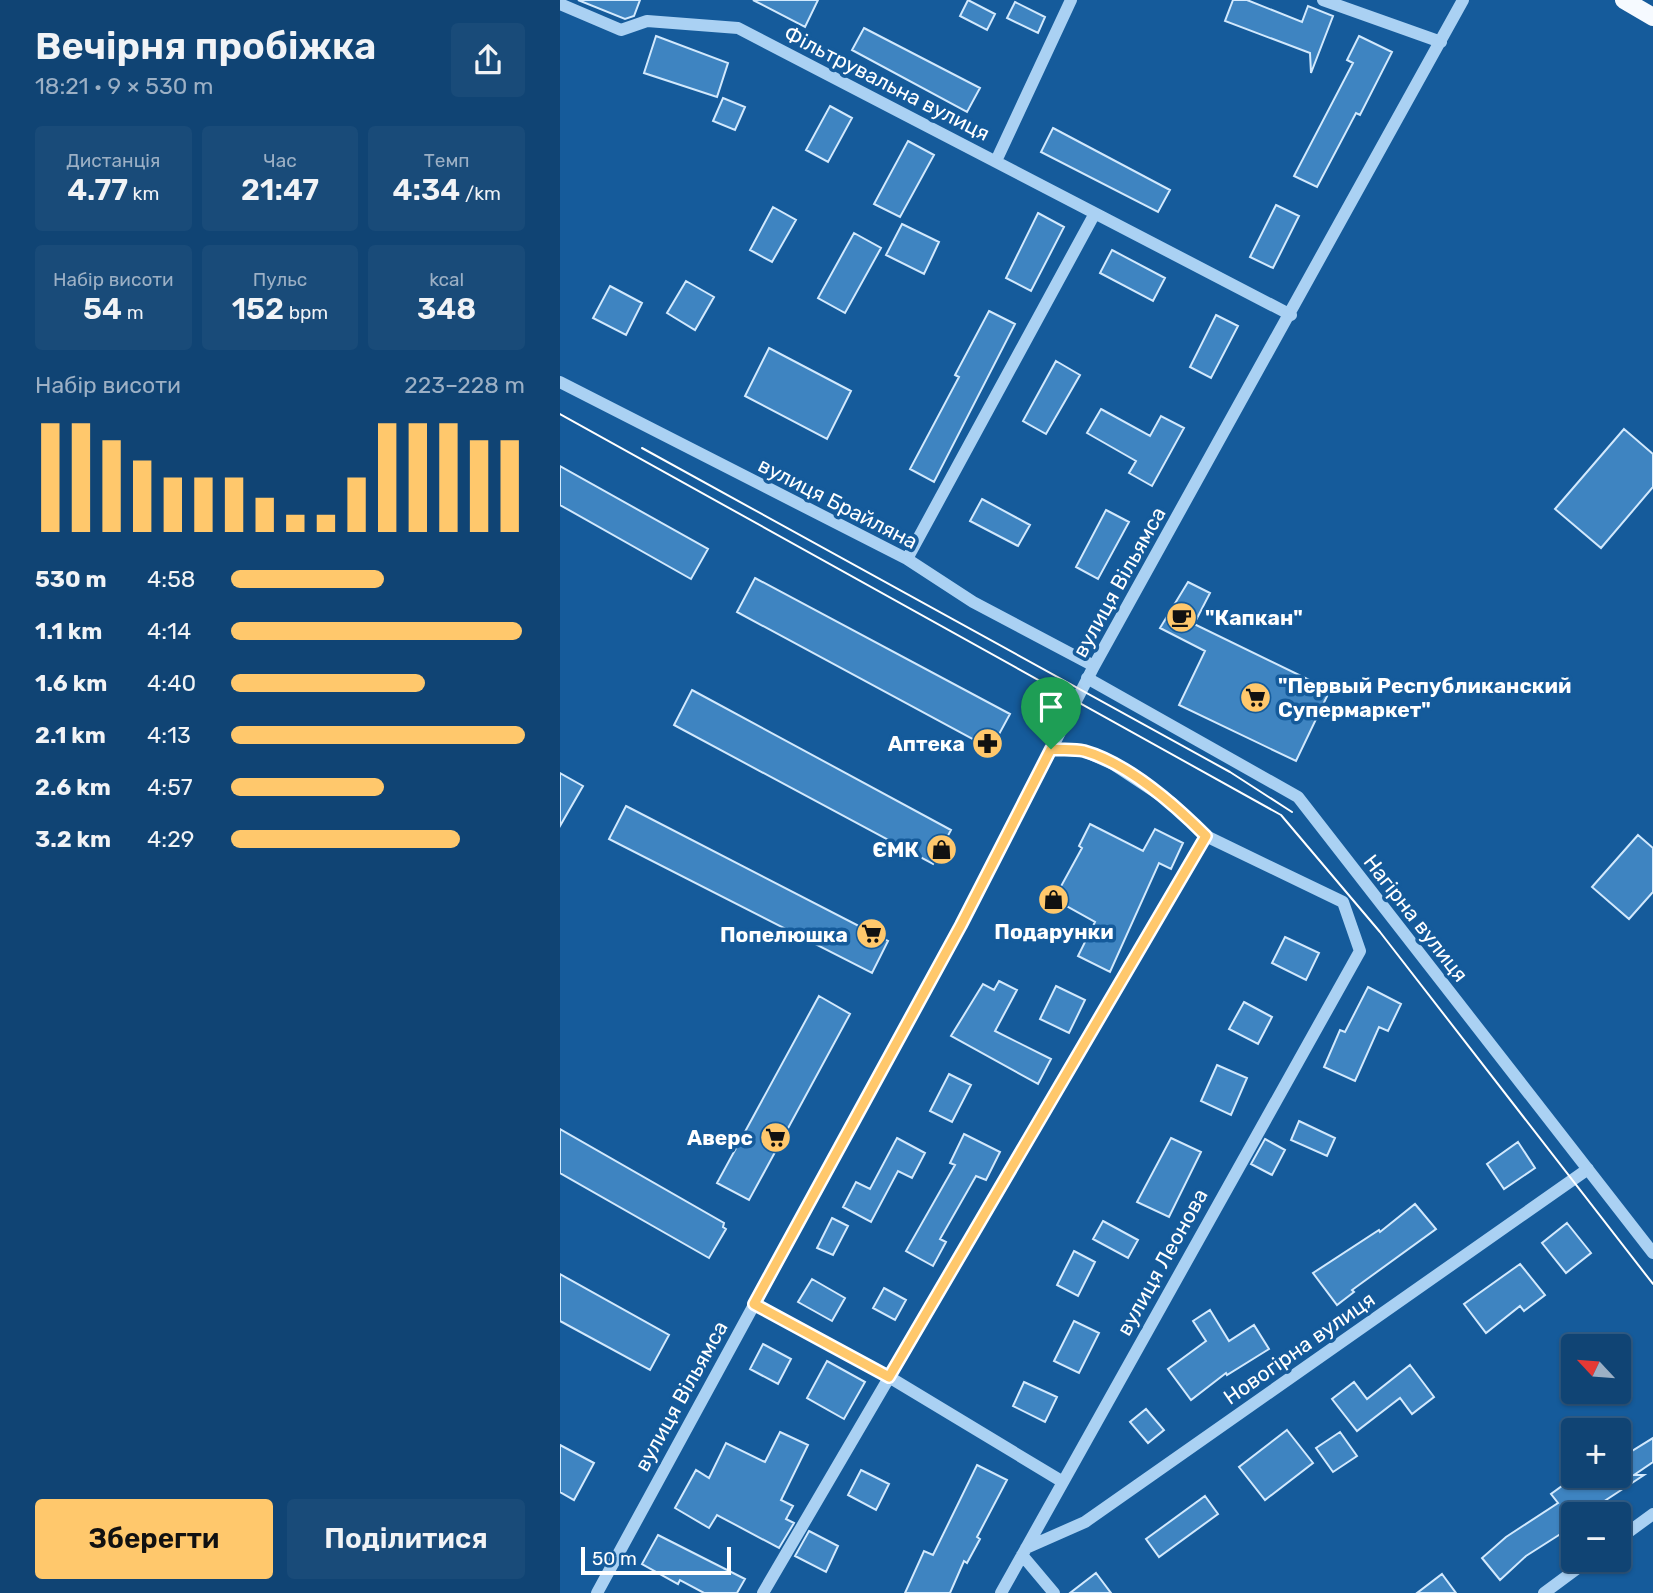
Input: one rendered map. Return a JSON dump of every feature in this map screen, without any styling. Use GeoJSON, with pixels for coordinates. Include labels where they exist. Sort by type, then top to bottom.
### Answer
{"type":"FeatureCollection","features":[{"type":"Feature","properties":{"kind":"main road"},"geometry":{"type":"LineString","coordinates":[[1624,0],[1653,17]]}},
{"type":"Feature","properties":{"kind":"street","name":"Фільтрувальна вулиця"},"geometry":{"type":"LineString","coordinates":[[996,161],[1071,0]]}},
{"type":"Feature","properties":{"kind":"street"},"geometry":{"type":"LineString","coordinates":[[1323,0],[1440,42]]}},
{"type":"Feature","properties":{"kind":"street","name":"вулиця Вільямса"},"geometry":{"type":"LineString","coordinates":[[597,1593],[961,925],[1087,678],[1291,315],[1463,0]]}},
{"type":"Feature","properties":{"kind":"street","name":"Фільтрувальна вулиця"},"geometry":{"type":"LineString","coordinates":[[560,4],[621,30],[647,21],[738,27],[1094,215],[1291,315]]}},
{"type":"Feature","properties":{"kind":"street"},"geometry":{"type":"LineString","coordinates":[[907,559],[1094,215]]}},
{"type":"Feature","properties":{"kind":"street","name":"вулиця Брайляна"},"geometry":{"type":"LineString","coordinates":[[560,382],[907,559],[973,602],[1094,666]]}},
{"type":"Feature","properties":{"kind":"street","name":"Нагірна вулиця"},"geometry":{"type":"LineString","coordinates":[[1087,678],[1298,797],[1653,1252]]}},
{"type":"Feature","properties":{"kind":"street"},"geometry":{"type":"LineString","coordinates":[[762,1593],[1206,836],[1172,803],[1113,764],[1084,751],[1051,749]]}},
{"type":"Feature","properties":{"kind":"street","name":"вулиця Леонова"},"geometry":{"type":"LineString","coordinates":[[1001,1593],[1360,951],[1343,902],[1206,836]]}},
{"type":"Feature","properties":{"kind":"street","name":"Новогірна вулиця"},"geometry":{"type":"LineString","coordinates":[[1024,1552],[1085,1522],[1588,1169]]}},
{"type":"Feature","properties":{"kind":"street"},"geometry":{"type":"LineString","coordinates":[[754,1304],[889,1377],[1063,1482]]}},
{"type":"Feature","properties":{"kind":"street"},"geometry":{"type":"LineString","coordinates":[[1631,1530],[1653,1514]]}},
{"type":"Feature","properties":{"kind":"street"},"geometry":{"type":"LineString","coordinates":[[1024,1552],[1054,1593]]}},
{"type":"Feature","properties":{"kind":"street"},"geometry":{"type":"LineString","coordinates":[[1544,1593],[1572,1572]]}},
{"type":"Feature","properties":{"kind":"building"},"geometry":{"type":"Polygon","coordinates":[[[578,0],[640,0],[634,16],[625,19],[578,0]]]}},
{"type":"Feature","properties":{"kind":"building"},"geometry":{"type":"Polygon","coordinates":[[[753,0],[818,0],[805,27],[753,0]]]}},
{"type":"Feature","properties":{"kind":"building"},"geometry":{"type":"Polygon","coordinates":[[[968,0],[995,14],[987,30],[960,16],[968,0]]]}},
{"type":"Feature","properties":{"kind":"building"},"geometry":{"type":"Polygon","coordinates":[[[1233,0],[1247,0],[1302,22],[1308,6],[1333,16],[1311,73],[1310,53],[1225,21],[1233,0]]]}},
{"type":"Feature","properties":{"kind":"building"},"geometry":{"type":"Polygon","coordinates":[[[1015,2],[1045,17],[1038,33],[1007,18],[1015,2]]]}},
{"type":"Feature","properties":{"kind":"building"},"geometry":{"type":"Polygon","coordinates":[[[864,28],[980,88],[967,112],[852,50],[864,28]]]}},
{"type":"Feature","properties":{"kind":"building"},"geometry":{"type":"Polygon","coordinates":[[[656,36],[728,63],[717,97],[644,73],[656,36]]]}},
{"type":"Feature","properties":{"kind":"building"},"geometry":{"type":"Polygon","coordinates":[[[1359,36],[1392,52],[1360,115],[1356,113],[1317,187],[1294,176],[1353,63],[1347,60],[1359,36]]]}},
{"type":"Feature","properties":{"kind":"building"},"geometry":{"type":"Polygon","coordinates":[[[723,98],[745,107],[735,130],[713,121],[723,98]]]}},
{"type":"Feature","properties":{"kind":"building"},"geometry":{"type":"Polygon","coordinates":[[[830,106],[852,118],[828,162],[806,150],[830,106]]]}},
{"type":"Feature","properties":{"kind":"building"},"geometry":{"type":"Polygon","coordinates":[[[1053,128],[1170,190],[1158,212],[1041,152],[1053,128]]]}},
{"type":"Feature","properties":{"kind":"building"},"geometry":{"type":"Polygon","coordinates":[[[908,141],[934,155],[900,217],[874,204],[908,141]]]}},
{"type":"Feature","properties":{"kind":"building"},"geometry":{"type":"Polygon","coordinates":[[[1276,205],[1299,216],[1273,268],[1250,257],[1276,205]]]}},
{"type":"Feature","properties":{"kind":"building"},"geometry":{"type":"Polygon","coordinates":[[[773,207],[796,220],[772,262],[750,250],[773,207]]]}},
{"type":"Feature","properties":{"kind":"building"},"geometry":{"type":"Polygon","coordinates":[[[1038,213],[1064,227],[1031,291],[1006,278],[1038,213]]]}},
{"type":"Feature","properties":{"kind":"building"},"geometry":{"type":"Polygon","coordinates":[[[902,224],[939,242],[924,274],[886,255],[902,224]]]}},
{"type":"Feature","properties":{"kind":"building"},"geometry":{"type":"Polygon","coordinates":[[[854,233],[881,248],[845,313],[818,298],[854,233]]]}},
{"type":"Feature","properties":{"kind":"building"},"geometry":{"type":"Polygon","coordinates":[[[1112,250],[1165,278],[1153,301],[1100,273],[1112,250]]]}},
{"type":"Feature","properties":{"kind":"building"},"geometry":{"type":"Polygon","coordinates":[[[686,281],[714,297],[695,330],[667,313],[686,281]]]}},
{"type":"Feature","properties":{"kind":"building"},"geometry":{"type":"Polygon","coordinates":[[[610,286],[642,303],[626,335],[593,318],[610,286]]]}},
{"type":"Feature","properties":{"kind":"building"},"geometry":{"type":"Polygon","coordinates":[[[989,311],[1015,324],[934,482],[910,469],[959,377],[955,375],[989,311]]]}},
{"type":"Feature","properties":{"kind":"building"},"geometry":{"type":"Polygon","coordinates":[[[1216,315],[1238,326],[1211,378],[1190,367],[1216,315]]]}},
{"type":"Feature","properties":{"kind":"building"},"geometry":{"type":"Polygon","coordinates":[[[769,348],[851,391],[827,439],[745,396],[769,348]]]}},
{"type":"Feature","properties":{"kind":"building"},"geometry":{"type":"Polygon","coordinates":[[[1056,361],[1080,375],[1046,434],[1023,421],[1056,361]]]}},
{"type":"Feature","properties":{"kind":"building"},"geometry":{"type":"Polygon","coordinates":[[[1101,409],[1150,436],[1161,416],[1184,428],[1152,486],[1129,473],[1136,461],[1087,433],[1101,409]]]}},
{"type":"Feature","properties":{"kind":"building"},"geometry":{"type":"Polygon","coordinates":[[[1624,429],[1653,454],[1653,487],[1601,548],[1555,509],[1624,429]]]}},
{"type":"Feature","properties":{"kind":"building"},"geometry":{"type":"Polygon","coordinates":[[[560,466],[708,549],[691,579],[560,505],[560,466]]]}},
{"type":"Feature","properties":{"kind":"building"},"geometry":{"type":"Polygon","coordinates":[[[982,499],[1030,525],[1018,546],[970,521],[982,499]]]}},
{"type":"Feature","properties":{"kind":"building"},"geometry":{"type":"Polygon","coordinates":[[[1106,510],[1129,522],[1098,579],[1076,567],[1106,510]]]}},
{"type":"Feature","properties":{"kind":"building"},"geometry":{"type":"Polygon","coordinates":[[[755,578],[1010,714],[991,749],[737,612],[755,578]]]}},
{"type":"Feature","properties":{"kind":"building","name":"\"Первый Республиканский Супермаркет\""},"geometry":{"type":"Polygon","coordinates":[[[1188,582],[1210,593],[1194,624],[1330,690],[1296,761],[1179,705],[1205,651],[1160,628],[1188,582]]]}},
{"type":"Feature","properties":{"kind":"building"},"geometry":{"type":"Polygon","coordinates":[[[692,690],[951,830],[933,864],[674,725],[692,690]]]}},
{"type":"Feature","properties":{"kind":"building"},"geometry":{"type":"Polygon","coordinates":[[[560,773],[583,786],[560,826],[560,773]]]}},
{"type":"Feature","properties":{"kind":"building"},"geometry":{"type":"Polygon","coordinates":[[[626,806],[888,941],[872,973],[609,839],[626,806]]]}},
{"type":"Feature","properties":{"kind":"building"},"geometry":{"type":"Polygon","coordinates":[[[1090,824],[1143,851],[1155,829],[1183,843],[1171,869],[1159,863],[1110,972],[1078,956],[1095,922],[1054,899],[1082,848],[1079,846],[1090,824]]]}},
{"type":"Feature","properties":{"kind":"building"},"geometry":{"type":"Polygon","coordinates":[[[1638,835],[1653,848],[1653,892],[1629,919],[1592,887],[1638,835]]]}},
{"type":"Feature","properties":{"kind":"building"},"geometry":{"type":"Polygon","coordinates":[[[1285,937],[1319,953],[1306,980],[1272,963],[1285,937]]]}},
{"type":"Feature","properties":{"kind":"building"},"geometry":{"type":"Polygon","coordinates":[[[999,981],[1017,990],[995,1031],[1051,1059],[1038,1084],[951,1036],[983,984],[994,990],[999,981]]]}},
{"type":"Feature","properties":{"kind":"building"},"geometry":{"type":"Polygon","coordinates":[[[1056,986],[1085,1000],[1069,1033],[1040,1019],[1056,986]]]}},
{"type":"Feature","properties":{"kind":"building"},"geometry":{"type":"Polygon","coordinates":[[[1368,987],[1401,1004],[1388,1031],[1379,1027],[1355,1081],[1324,1067],[1340,1030],[1345,1032],[1368,987]]]}},
{"type":"Feature","properties":{"kind":"building"},"geometry":{"type":"Polygon","coordinates":[[[819,996],[850,1014],[749,1200],[717,1183],[819,996]]]}},
{"type":"Feature","properties":{"kind":"building"},"geometry":{"type":"Polygon","coordinates":[[[1244,1002],[1272,1017],[1258,1044],[1229,1029],[1244,1002]]]}},
{"type":"Feature","properties":{"kind":"building"},"geometry":{"type":"Polygon","coordinates":[[[1217,1065],[1247,1078],[1231,1115],[1201,1101],[1217,1065]]]}},
{"type":"Feature","properties":{"kind":"building"},"geometry":{"type":"Polygon","coordinates":[[[949,1074],[971,1085],[952,1122],[930,1111],[949,1074]]]}},
{"type":"Feature","properties":{"kind":"building"},"geometry":{"type":"Polygon","coordinates":[[[1299,1121],[1335,1138],[1327,1156],[1291,1140],[1299,1121]]]}},
{"type":"Feature","properties":{"kind":"building"},"geometry":{"type":"Polygon","coordinates":[[[560,1129],[724,1223],[723,1227],[726,1229],[709,1258],[560,1173],[560,1129]]]}},
{"type":"Feature","properties":{"kind":"building"},"geometry":{"type":"Polygon","coordinates":[[[964,1134],[1000,1152],[986,1180],[976,1176],[940,1239],[946,1242],[933,1266],[906,1251],[955,1165],[950,1163],[964,1134]]]}},
{"type":"Feature","properties":{"kind":"building"},"geometry":{"type":"Polygon","coordinates":[[[897,1138],[925,1153],[912,1178],[898,1171],[871,1222],[843,1207],[856,1182],[870,1189],[897,1138]]]}},
{"type":"Feature","properties":{"kind":"building"},"geometry":{"type":"Polygon","coordinates":[[[1171,1138],[1201,1152],[1169,1217],[1137,1202],[1171,1138]]]}},
{"type":"Feature","properties":{"kind":"building"},"geometry":{"type":"Polygon","coordinates":[[[1265,1139],[1285,1150],[1272,1175],[1251,1164],[1265,1139]]]}},
{"type":"Feature","properties":{"kind":"building"},"geometry":{"type":"Polygon","coordinates":[[[1518,1142],[1535,1168],[1504,1189],[1487,1164],[1518,1142]]]}},
{"type":"Feature","properties":{"kind":"building"},"geometry":{"type":"Polygon","coordinates":[[[1415,1204],[1436,1229],[1352,1290],[1354,1292],[1337,1305],[1313,1273],[1379,1230],[1380,1232],[1415,1204]]]}},
{"type":"Feature","properties":{"kind":"building"},"geometry":{"type":"Polygon","coordinates":[[[832,1218],[848,1226],[833,1255],[817,1248],[832,1218]]]}},
{"type":"Feature","properties":{"kind":"building"},"geometry":{"type":"Polygon","coordinates":[[[1103,1221],[1138,1240],[1128,1258],[1093,1239],[1103,1221]]]}},
{"type":"Feature","properties":{"kind":"building"},"geometry":{"type":"Polygon","coordinates":[[[1567,1223],[1591,1253],[1566,1273],[1542,1243],[1567,1223]]]}},
{"type":"Feature","properties":{"kind":"building"},"geometry":{"type":"Polygon","coordinates":[[[1074,1251],[1095,1262],[1078,1296],[1057,1285],[1074,1251]]]}},
{"type":"Feature","properties":{"kind":"building"},"geometry":{"type":"Polygon","coordinates":[[[1520,1264],[1545,1295],[1524,1311],[1520,1306],[1486,1333],[1464,1304],[1520,1264]]]}},
{"type":"Feature","properties":{"kind":"building"},"geometry":{"type":"Polygon","coordinates":[[[560,1274],[669,1335],[650,1370],[560,1321],[560,1274]]]}},
{"type":"Feature","properties":{"kind":"building"},"geometry":{"type":"Polygon","coordinates":[[[812,1279],[845,1298],[832,1321],[798,1302],[812,1279]]]}},
{"type":"Feature","properties":{"kind":"building"},"geometry":{"type":"Polygon","coordinates":[[[884,1288],[906,1300],[895,1320],[873,1308],[884,1288]]]}},
{"type":"Feature","properties":{"kind":"building"},"geometry":{"type":"Polygon","coordinates":[[[1210,1310],[1229,1341],[1254,1325],[1269,1349],[1227,1375],[1226,1373],[1191,1400],[1168,1369],[1206,1341],[1193,1321],[1210,1310]]]}},
{"type":"Feature","properties":{"kind":"building"},"geometry":{"type":"Polygon","coordinates":[[[1074,1321],[1099,1333],[1079,1373],[1054,1361],[1074,1321]]]}},
{"type":"Feature","properties":{"kind":"building"},"geometry":{"type":"Polygon","coordinates":[[[763,1344],[791,1359],[778,1384],[750,1369],[763,1344]]]}},
{"type":"Feature","properties":{"kind":"building"},"geometry":{"type":"Polygon","coordinates":[[[827,1361],[865,1382],[844,1419],[807,1398],[827,1361]]]}},
{"type":"Feature","properties":{"kind":"building"},"geometry":{"type":"Polygon","coordinates":[[[1410,1365],[1434,1397],[1412,1414],[1400,1398],[1357,1431],[1332,1399],[1354,1382],[1367,1399],[1410,1365]]]}},
{"type":"Feature","properties":{"kind":"building"},"geometry":{"type":"Polygon","coordinates":[[[1024,1382],[1057,1397],[1045,1422],[1013,1406],[1024,1382]]]}},
{"type":"Feature","properties":{"kind":"building"},"geometry":{"type":"Polygon","coordinates":[[[1146,1409],[1164,1430],[1148,1443],[1130,1422],[1146,1409]]]}},
{"type":"Feature","properties":{"kind":"building"},"geometry":{"type":"Polygon","coordinates":[[[1287,1430],[1313,1463],[1265,1500],[1239,1467],[1287,1430]]]}},
{"type":"Feature","properties":{"kind":"building"},"geometry":{"type":"Polygon","coordinates":[[[780,1432],[808,1445],[781,1500],[793,1506],[786,1519],[794,1523],[779,1548],[717,1515],[709,1528],[675,1508],[696,1470],[709,1478],[726,1443],[765,1462],[780,1432]]]}},
{"type":"Feature","properties":{"kind":"building"},"geometry":{"type":"Polygon","coordinates":[[[1340,1432],[1357,1456],[1333,1472],[1316,1448],[1340,1432]]]}},
{"type":"Feature","properties":{"kind":"building"},"geometry":{"type":"Polygon","coordinates":[[[1653,1438],[1653,1462],[1634,1475],[1644,1475],[1631,1484],[1631,1452],[1653,1438]]]}},
{"type":"Feature","properties":{"kind":"building"},"geometry":{"type":"Polygon","coordinates":[[[560,1445],[594,1463],[574,1500],[560,1492],[560,1445]]]}},
{"type":"Feature","properties":{"kind":"building"},"geometry":{"type":"Polygon","coordinates":[[[977,1465],[1007,1480],[977,1537],[980,1539],[967,1563],[964,1561],[950,1593],[905,1593],[924,1551],[933,1555],[977,1465]]]}},
{"type":"Feature","properties":{"kind":"building"},"geometry":{"type":"Polygon","coordinates":[[[861,1470],[889,1484],[876,1510],[848,1495],[861,1470]]]}},
{"type":"Feature","properties":{"kind":"building"},"geometry":{"type":"Polygon","coordinates":[[[1561,1487],[1624,1488],[1603,1502],[1561,1502],[1561,1534],[1526,1556],[1500,1580],[1482,1558],[1506,1537],[1558,1503],[1551,1494],[1561,1487]]]}},
{"type":"Feature","properties":{"kind":"building"},"geometry":{"type":"Polygon","coordinates":[[[1205,1496],[1218,1514],[1159,1557],[1146,1539],[1205,1496]]]}},
{"type":"Feature","properties":{"kind":"building"},"geometry":{"type":"Polygon","coordinates":[[[809,1531],[838,1546],[826,1572],[795,1556],[809,1531]]]}},
{"type":"Feature","properties":{"kind":"building"},"geometry":{"type":"Polygon","coordinates":[[[658,1535],[745,1579],[737,1593],[704,1593],[680,1580],[678,1584],[642,1564],[658,1535]]]}},
{"type":"Feature","properties":{"kind":"building"},"geometry":{"type":"Polygon","coordinates":[[[1096,1573],[1111,1593],[1070,1593],[1096,1573]]]}},
{"type":"Feature","properties":{"kind":"building"},"geometry":{"type":"Polygon","coordinates":[[[1442,1574],[1456,1593],[1417,1593],[1442,1574]]]}},
{"type":"Feature","properties":{"kind":"tram line"},"geometry":{"type":"LineString","coordinates":[[560,414],[1281,815],[1380,932],[1653,1284]]}},
{"type":"Feature","properties":{"kind":"tram line"},"geometry":{"type":"LineString","coordinates":[[642,448],[1230,772],[1292,812]]}},
{"type":"Feature","properties":{"kind":"place","name":"\"Капкан\""},"geometry":{"type":"Point","coordinates":[1182,617]}},
{"type":"Feature","properties":{"kind":"place","name":"\"Первый Республиканский Супермаркет\""},"geometry":{"type":"Point","coordinates":[1255,697]}},
{"type":"Feature","properties":{"kind":"place","name":"Аптека"},"geometry":{"type":"Point","coordinates":[988,743]}},
{"type":"Feature","properties":{"kind":"place","name":"ЄМК"},"geometry":{"type":"Point","coordinates":[942,849]}},
{"type":"Feature","properties":{"kind":"place","name":"Подарунки"},"geometry":{"type":"Point","coordinates":[1054,899]}},
{"type":"Feature","properties":{"kind":"place","name":"Попелюшка"},"geometry":{"type":"Point","coordinates":[871,934]}},
{"type":"Feature","properties":{"kind":"place","name":"Аверс"},"geometry":{"type":"Point","coordinates":[776,1137]}},
{"type":"Feature","properties":{"kind":"route"},"geometry":{"type":"LineString","coordinates":[[1051,749],[1084,751],[1113,764],[1172,803],[1206,836],[889,1377],[754,1304],[961,925],[1023,809],[1051,749]]}}]}
